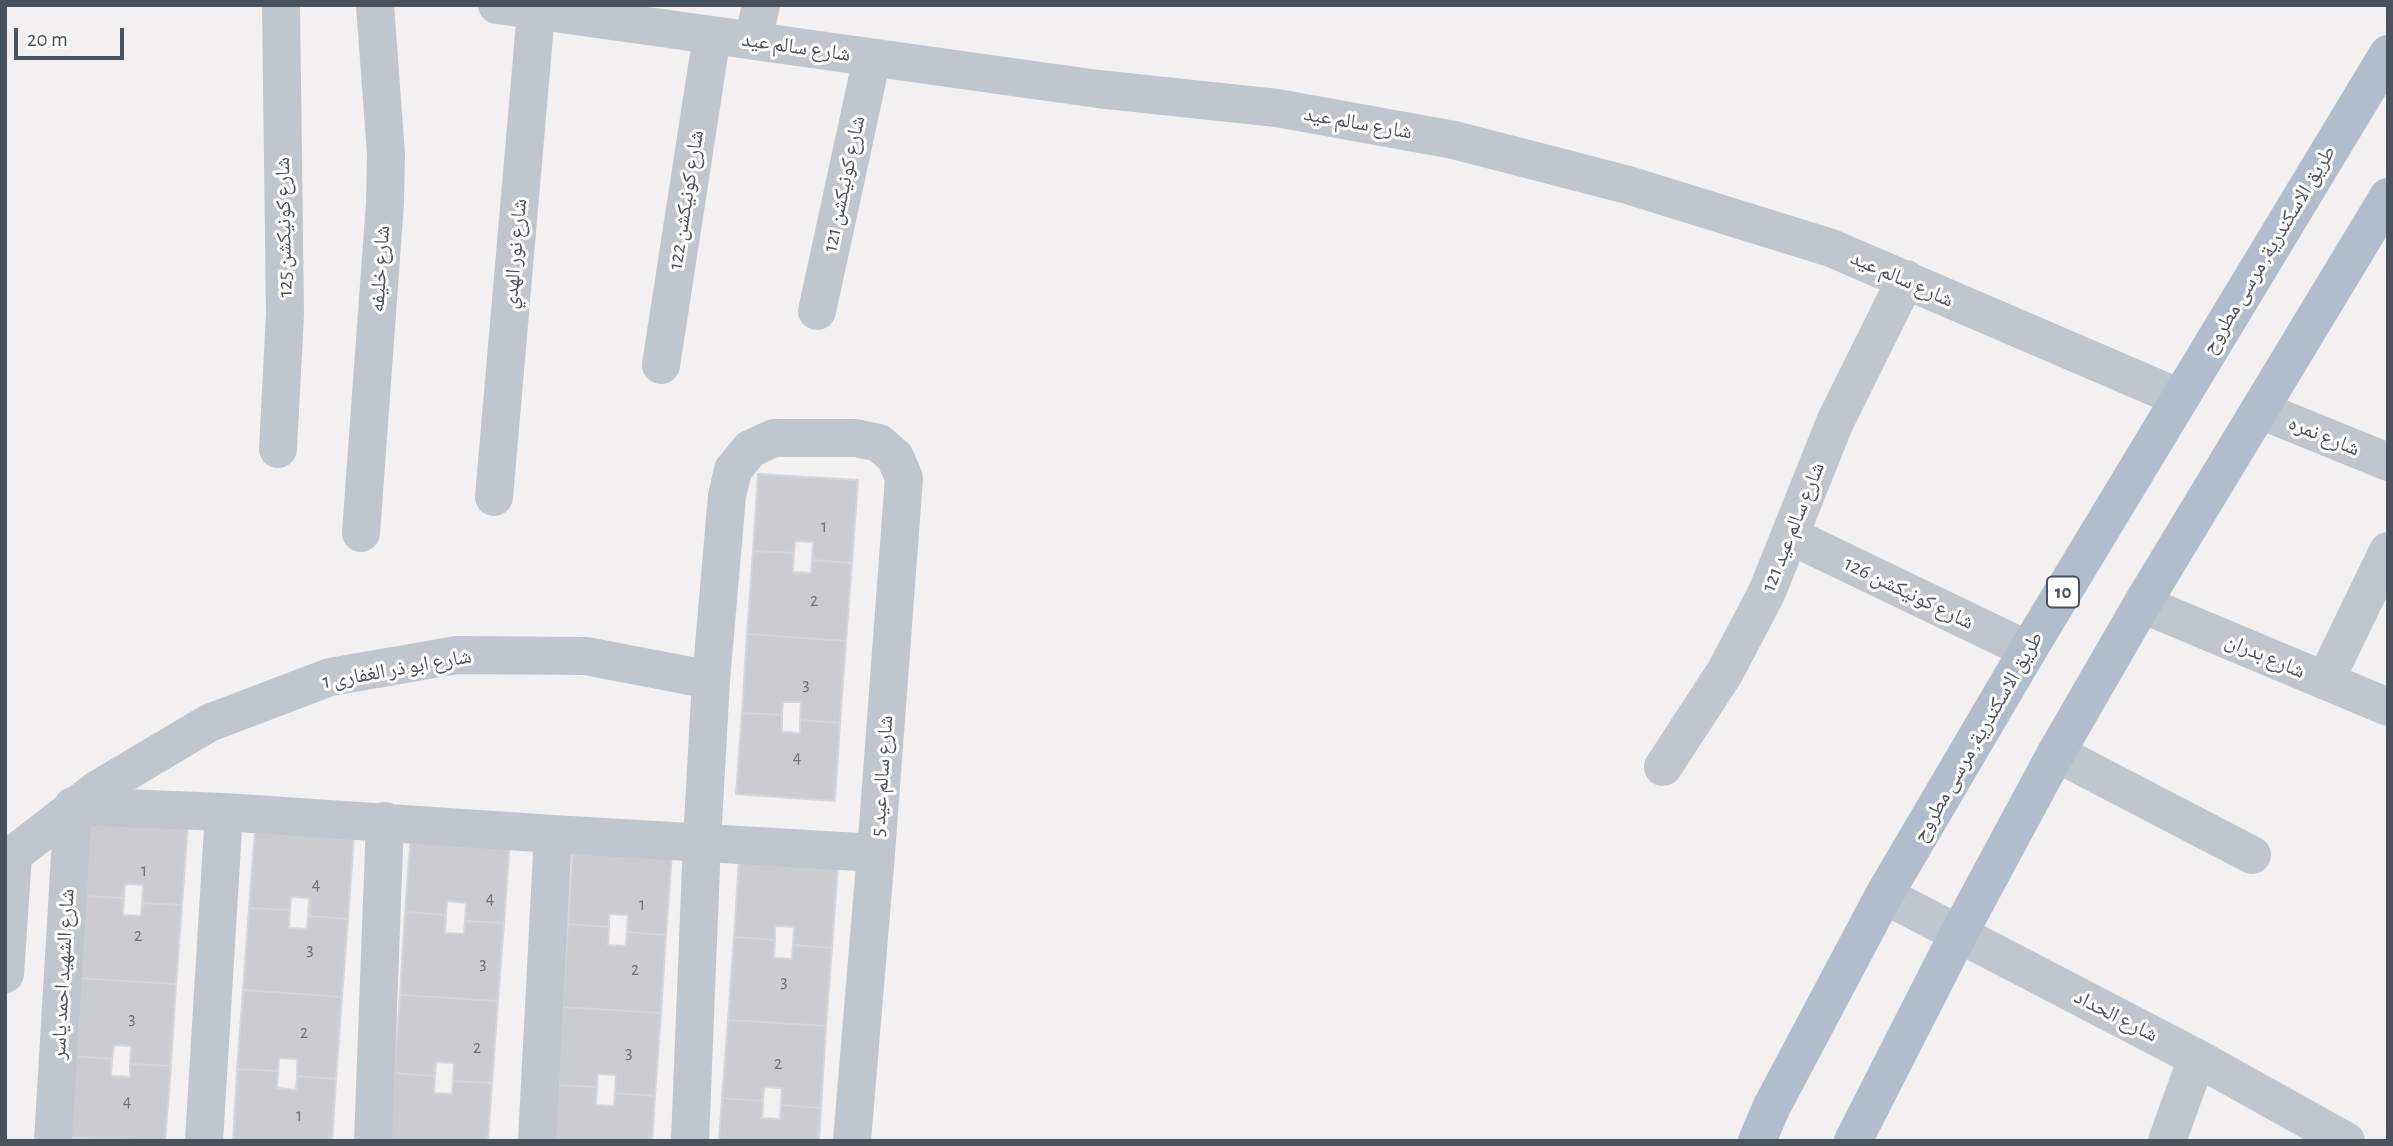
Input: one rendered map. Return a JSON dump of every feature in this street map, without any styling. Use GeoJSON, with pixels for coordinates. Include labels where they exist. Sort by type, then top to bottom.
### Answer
{"type":"FeatureCollection","features":[{"type":"Feature","properties":{"kind":"main road","name":"طريق الاسكندرية, مرسى مطروح"},"geometry":{"type":"LineString","coordinates":[[1757,1141],[1770,1108],[1884,895],[2028,650],[2388,54]]}},
{"type":"Feature","properties":{"kind":"main road"},"geometry":{"type":"LineString","coordinates":[[1853,1141],[1958,935],[2056,753],[2142,604],[2260,410],[2378,233],[2388,197]]}},
{"type":"Feature","properties":{"kind":"street","name":"شارع كونيكشن 125"},"geometry":{"type":"LineString","coordinates":[[278,449],[285,314],[281,5]]}},
{"type":"Feature","properties":{"kind":"street","name":"شارع خليفه"},"geometry":{"type":"LineString","coordinates":[[361,533],[386,154],[375,5]]}},
{"type":"Feature","properties":{"kind":"street","name":"شارع سالم عيد"},"geometry":{"type":"LineString","coordinates":[[497,5],[712,35],[757,23],[872,58],[1098,89],[1277,108],[1454,140],[1641,189],[1832,248],[2180,398]]}},
{"type":"Feature","properties":{"kind":"street","name":"شارع نور الهدي"},"geometry":{"type":"LineString","coordinates":[[494,497],[536,12]]}},
{"type":"Feature","properties":{"kind":"street","name":"شارع كونيكشن 122"},"geometry":{"type":"LineString","coordinates":[[661,365],[712,35]]}},
{"type":"Feature","properties":{"kind":"street","name":"شارع كونيكشن 121"},"geometry":{"type":"LineString","coordinates":[[817,311],[872,58]]}},
{"type":"Feature","properties":{"kind":"street","name":"شارع سالم عيد 121"},"geometry":{"type":"LineString","coordinates":[[1663,767],[1725,672],[1767,592],[1835,422],[1906,279]]}},
{"type":"Feature","properties":{"kind":"street","name":"شارع نمره"},"geometry":{"type":"LineString","coordinates":[[2260,410],[2388,462]]}},
{"type":"Feature","properties":{"kind":"street","name":"شارع سالم عيد 5"},"geometry":{"type":"LineString","coordinates":[[711,680],[727,496],[733,470],[750,449],[774,438],[856,438],[879,443],[895,457],[904,478],[852,1141]]}},
{"type":"Feature","properties":{"kind":"street","name":"شارع كونيكشن 126"},"geometry":{"type":"LineString","coordinates":[[1791,536],[2028,650]]}},
{"type":"Feature","properties":{"kind":"street"},"geometry":{"type":"LineString","coordinates":[[2325,681],[2388,551]]}},
{"type":"Feature","properties":{"kind":"street","name":"شارع بدران"},"geometry":{"type":"LineString","coordinates":[[2142,604],[2388,707]]}},
{"type":"Feature","properties":{"kind":"street","name":"شارع ابو ذر الغفارى 1"},"geometry":{"type":"LineString","coordinates":[[9,858],[98,789],[209,723],[330,677],[457,654],[586,656],[711,680]]}},
{"type":"Feature","properties":{"kind":"street"},"geometry":{"type":"LineString","coordinates":[[690,1141],[711,680]]}},
{"type":"Feature","properties":{"kind":"street"},"geometry":{"type":"LineString","coordinates":[[2056,753],[2252,855]]}},
{"type":"Feature","properties":{"kind":"street"},"geometry":{"type":"LineString","coordinates":[[73,807],[224,811],[876,853]]}},
{"type":"Feature","properties":{"kind":"street","name":"شارع الشهيد احمد ياسر"},"geometry":{"type":"LineString","coordinates":[[53,1141],[73,807]]}},
{"type":"Feature","properties":{"kind":"street"},"geometry":{"type":"LineString","coordinates":[[204,1141],[224,811]]}},
{"type":"Feature","properties":{"kind":"street"},"geometry":{"type":"LineString","coordinates":[[373,1141],[385,821]]}},
{"type":"Feature","properties":{"kind":"street"},"geometry":{"type":"LineString","coordinates":[[537,1141],[553,834]]}},
{"type":"Feature","properties":{"kind":"street"},"geometry":{"type":"LineString","coordinates":[[5,974],[9,858]]}},
{"type":"Feature","properties":{"kind":"street","name":"شارع الحداد"},"geometry":{"type":"LineString","coordinates":[[1884,895],[2197,1058],[2346,1141]]}},
{"type":"Feature","properties":{"kind":"street"},"geometry":{"type":"LineString","coordinates":[[2167,1141],[2197,1058]]}},
{"type":"Feature","properties":{"kind":"building"},"geometry":{"type":"Polygon","coordinates":[[[758,474],[858,480],[852,563],[812,560],[813,542],[795,541],[794,553],[753,551],[758,474]]]}},
{"type":"Feature","properties":{"kind":"building"},"geometry":{"type":"Polygon","coordinates":[[[753,551],[794,553],[793,572],[811,573],[812,560],[852,563],[846,641],[747,634],[753,551]]]}},
{"type":"Feature","properties":{"kind":"building"},"geometry":{"type":"Polygon","coordinates":[[[747,634],[846,641],[840,723],[800,720],[801,702],[783,702],[782,715],[742,713],[747,634]]]}},
{"type":"Feature","properties":{"kind":"building"},"geometry":{"type":"Polygon","coordinates":[[[742,713],[782,715],[782,732],[800,733],[800,720],[840,723],[835,801],[736,794],[742,713]]]}},
{"type":"Feature","properties":{"kind":"building"},"geometry":{"type":"Polygon","coordinates":[[[89,817],[188,824],[182,905],[142,903],[143,885],[125,884],[124,898],[83,896],[89,817]]]}},
{"type":"Feature","properties":{"kind":"building"},"geometry":{"type":"Polygon","coordinates":[[[255,830],[354,836],[348,919],[308,916],[309,898],[291,897],[290,910],[249,908],[255,830]]]}},
{"type":"Feature","properties":{"kind":"building"},"geometry":{"type":"Polygon","coordinates":[[[411,834],[510,840],[504,923],[465,921],[466,903],[447,901],[446,915],[405,912],[411,834]]]}},
{"type":"Feature","properties":{"kind":"building"},"geometry":{"type":"Polygon","coordinates":[[[573,846],[672,853],[666,935],[627,932],[628,915],[609,914],[609,927],[568,924],[573,846]]]}},
{"type":"Feature","properties":{"kind":"building"},"geometry":{"type":"Polygon","coordinates":[[[739,859],[838,865],[832,948],[793,945],[794,927],[775,926],[775,940],[734,937],[739,859]]]}},
{"type":"Feature","properties":{"kind":"building"},"geometry":{"type":"Polygon","coordinates":[[[83,896],[124,898],[123,915],[141,916],[142,903],[182,905],[176,984],[77,978],[83,896]]]}},
{"type":"Feature","properties":{"kind":"building"},"geometry":{"type":"Polygon","coordinates":[[[249,908],[290,910],[289,928],[307,929],[308,916],[348,919],[342,997],[243,990],[249,908]]]}},
{"type":"Feature","properties":{"kind":"building"},"geometry":{"type":"Polygon","coordinates":[[[405,912],[446,915],[445,933],[464,934],[465,921],[504,923],[498,1001],[400,995],[405,912]]]}},
{"type":"Feature","properties":{"kind":"building"},"geometry":{"type":"Polygon","coordinates":[[[568,924],[609,927],[608,945],[626,946],[627,932],[666,935],[661,1013],[562,1007],[568,924]]]}},
{"type":"Feature","properties":{"kind":"building"},"geometry":{"type":"Polygon","coordinates":[[[734,937],[775,940],[774,958],[792,959],[793,945],[832,948],[826,1026],[728,1020],[734,937]]]}},
{"type":"Feature","properties":{"kind":"building"},"geometry":{"type":"Polygon","coordinates":[[[77,978],[176,984],[171,1066],[130,1064],[131,1046],[114,1045],[112,1059],[72,1056],[77,978]]]}},
{"type":"Feature","properties":{"kind":"building"},"geometry":{"type":"Polygon","coordinates":[[[243,990],[342,997],[336,1079],[297,1076],[297,1059],[279,1058],[278,1071],[237,1069],[243,990]]]}},
{"type":"Feature","properties":{"kind":"building"},"geometry":{"type":"Polygon","coordinates":[[[400,995],[498,1001],[492,1083],[453,1081],[454,1063],[436,1062],[435,1076],[394,1073],[400,995]]]}},
{"type":"Feature","properties":{"kind":"building"},"geometry":{"type":"Polygon","coordinates":[[[562,1007],[661,1013],[655,1096],[615,1093],[616,1075],[598,1074],[597,1087],[557,1085],[562,1007]]]}},
{"type":"Feature","properties":{"kind":"building"},"geometry":{"type":"Polygon","coordinates":[[[728,1020],[826,1026],[821,1108],[781,1105],[782,1088],[764,1087],[763,1101],[722,1098],[728,1020]]]}},
{"type":"Feature","properties":{"kind":"building"},"geometry":{"type":"Polygon","coordinates":[[[72,1056],[112,1059],[111,1076],[130,1077],[130,1064],[171,1066],[165,1141],[66,1138],[72,1056]]]}},
{"type":"Feature","properties":{"kind":"building"},"geometry":{"type":"Polygon","coordinates":[[[237,1069],[278,1071],[277,1088],[296,1090],[297,1076],[336,1079],[332,1141],[233,1141],[237,1069]]]}},
{"type":"Feature","properties":{"kind":"building"},"geometry":{"type":"Polygon","coordinates":[[[394,1073],[435,1076],[434,1093],[452,1094],[453,1081],[492,1083],[488,1141],[389,1141],[394,1073]]]}},
{"type":"Feature","properties":{"kind":"building"},"geometry":{"type":"Polygon","coordinates":[[[557,1085],[597,1087],[596,1105],[614,1106],[615,1093],[655,1096],[652,1141],[553,1141],[557,1085]]]}},
{"type":"Feature","properties":{"kind":"building"},"geometry":{"type":"Polygon","coordinates":[[[722,1098],[763,1101],[762,1118],[780,1119],[781,1105],[821,1108],[819,1141],[719,1141],[722,1098]]]}}]}
